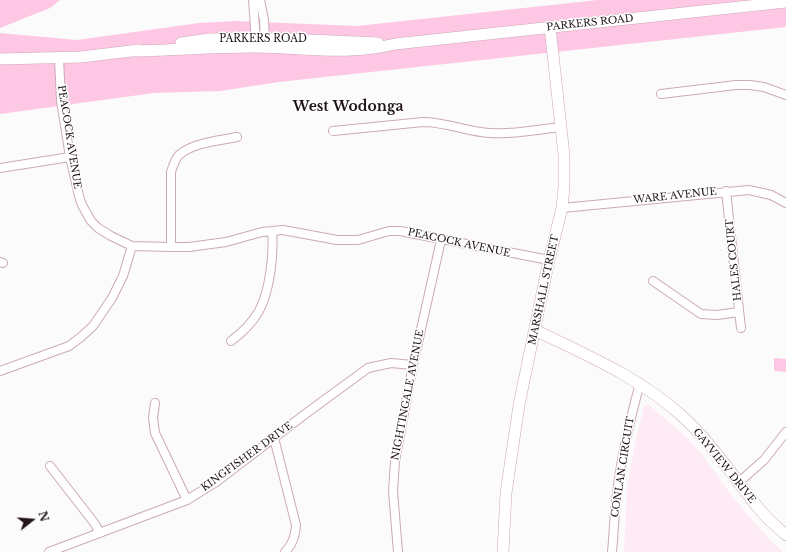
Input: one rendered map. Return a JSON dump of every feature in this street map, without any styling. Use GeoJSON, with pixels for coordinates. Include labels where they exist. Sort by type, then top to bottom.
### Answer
{"type":"FeatureCollection","features":[{"type":"Feature","properties":{"kind":"street"},"geometry":{"type":"LineString","coordinates":[[253,0],[260,43]]}},
{"type":"Feature","properties":{"kind":"street"},"geometry":{"type":"LineString","coordinates":[[260,0],[264,20],[260,43]]}},
{"type":"Feature","properties":{"kind":"street","name":"PARKERS ROAD"},"geometry":{"type":"LineString","coordinates":[[0,59],[81,57],[132,51],[260,43],[297,50],[352,51],[375,49],[395,44],[550,28],[726,4],[786,2]]}},
{"type":"Feature","properties":{"kind":"street","name":"MARSHALL STREET"},"geometry":{"type":"LineString","coordinates":[[503,552],[507,485],[519,405],[549,260],[562,208],[565,170],[562,127],[550,28]]}},
{"type":"Feature","properties":{"kind":"street","name":"PEACOCK AVENUE"},"geometry":{"type":"LineString","coordinates":[[59,58],[61,101],[70,157],[82,205],[91,221],[98,228],[132,246],[189,247],[226,242],[262,232],[272,231],[287,231],[337,240],[358,240],[389,231],[400,231],[549,260]]}},
{"type":"Feature","properties":{"kind":"street"},"geometry":{"type":"LineString","coordinates":[[661,94],[736,85],[750,85],[764,87],[786,96]]}},
{"type":"Feature","properties":{"kind":"street"},"geometry":{"type":"LineString","coordinates":[[333,131],[423,122],[441,123],[481,132],[500,134],[562,127]]}},
{"type":"Feature","properties":{"kind":"street"},"geometry":{"type":"LineString","coordinates":[[171,247],[171,172],[174,163],[179,155],[188,149],[198,145],[237,137]]}},
{"type":"Feature","properties":{"kind":"street"},"geometry":{"type":"LineString","coordinates":[[0,168],[70,157]]}},
{"type":"Feature","properties":{"kind":"street","name":"WARE AVENUE"},"geometry":{"type":"LineString","coordinates":[[562,208],[726,191],[749,190],[770,195],[786,203]]}},
{"type":"Feature","properties":{"kind":"street","name":"HALES COURT"},"geometry":{"type":"LineString","coordinates":[[726,191],[741,328]]}},
{"type":"Feature","properties":{"kind":"street"},"geometry":{"type":"LineString","coordinates":[[231,341],[242,333],[250,323],[259,310],[267,291],[271,266],[273,241],[272,231]]}},
{"type":"Feature","properties":{"kind":"street","name":"NIGHTINGALE AVENUE"},"geometry":{"type":"LineString","coordinates":[[398,552],[393,491],[395,461],[413,365],[441,240]]}},
{"type":"Feature","properties":{"kind":"street"},"geometry":{"type":"LineString","coordinates":[[0,371],[69,346],[93,326],[112,298],[123,276],[132,246]]}},
{"type":"Feature","properties":{"kind":"street"},"geometry":{"type":"LineString","coordinates":[[653,281],[701,314],[717,316],[739,312]]}},
{"type":"Feature","properties":{"kind":"street","name":"GAYVIEW DRIVE"},"geometry":{"type":"LineString","coordinates":[[535,330],[613,368],[640,383],[670,406],[696,430],[716,452],[738,483],[765,516],[786,535]]}},
{"type":"Feature","properties":{"kind":"street","name":"KINGFISHER DRIVE"},"geometry":{"type":"LineString","coordinates":[[49,552],[188,500],[216,482],[368,368],[391,363],[413,365]]}},
{"type":"Feature","properties":{"kind":"street","name":"CONLAN CIRCUIT"},"geometry":{"type":"LineString","coordinates":[[612,552],[617,495],[624,447],[631,414],[640,383]]}},
{"type":"Feature","properties":{"kind":"street"},"geometry":{"type":"LineString","coordinates":[[156,403],[153,418],[155,433],[158,442],[188,500]]}},
{"type":"Feature","properties":{"kind":"street"},"geometry":{"type":"LineString","coordinates":[[738,483],[764,460],[786,432]]}},
{"type":"Feature","properties":{"kind":"street"},"geometry":{"type":"LineString","coordinates":[[274,438],[296,525],[295,536],[292,544],[285,552]]}},
{"type":"Feature","properties":{"kind":"street"},"geometry":{"type":"LineString","coordinates":[[50,466],[95,524],[100,533]]}},
{"type":"Feature","properties":{"kind":"shaded area"},"geometry":{"type":"Polygon","coordinates":[[[0,0],[60,0],[50,8],[0,28],[0,0]]]}},
{"type":"Feature","properties":{"kind":"shaded area"},"geometry":{"type":"Polygon","coordinates":[[[598,0],[786,0],[786,27],[279,82],[220,91],[154,93],[0,114],[0,33],[77,40],[199,23],[235,21],[357,26],[598,0]]]}},
{"type":"Feature","properties":{"kind":"shaded area"},"geometry":{"type":"Polygon","coordinates":[[[774,358],[786,359],[786,372],[774,371],[774,358]]]}},
{"type":"Feature","properties":{"kind":"shaded area"},"geometry":{"type":"Polygon","coordinates":[[[648,404],[684,435],[701,453],[731,495],[769,539],[783,552],[624,552],[627,487],[634,448],[644,407],[648,404]]]}},
{"type":"Feature","properties":{"kind":"district","name":"West Wodonga"},"geometry":{"type":"Point","coordinates":[348,107]}}]}
